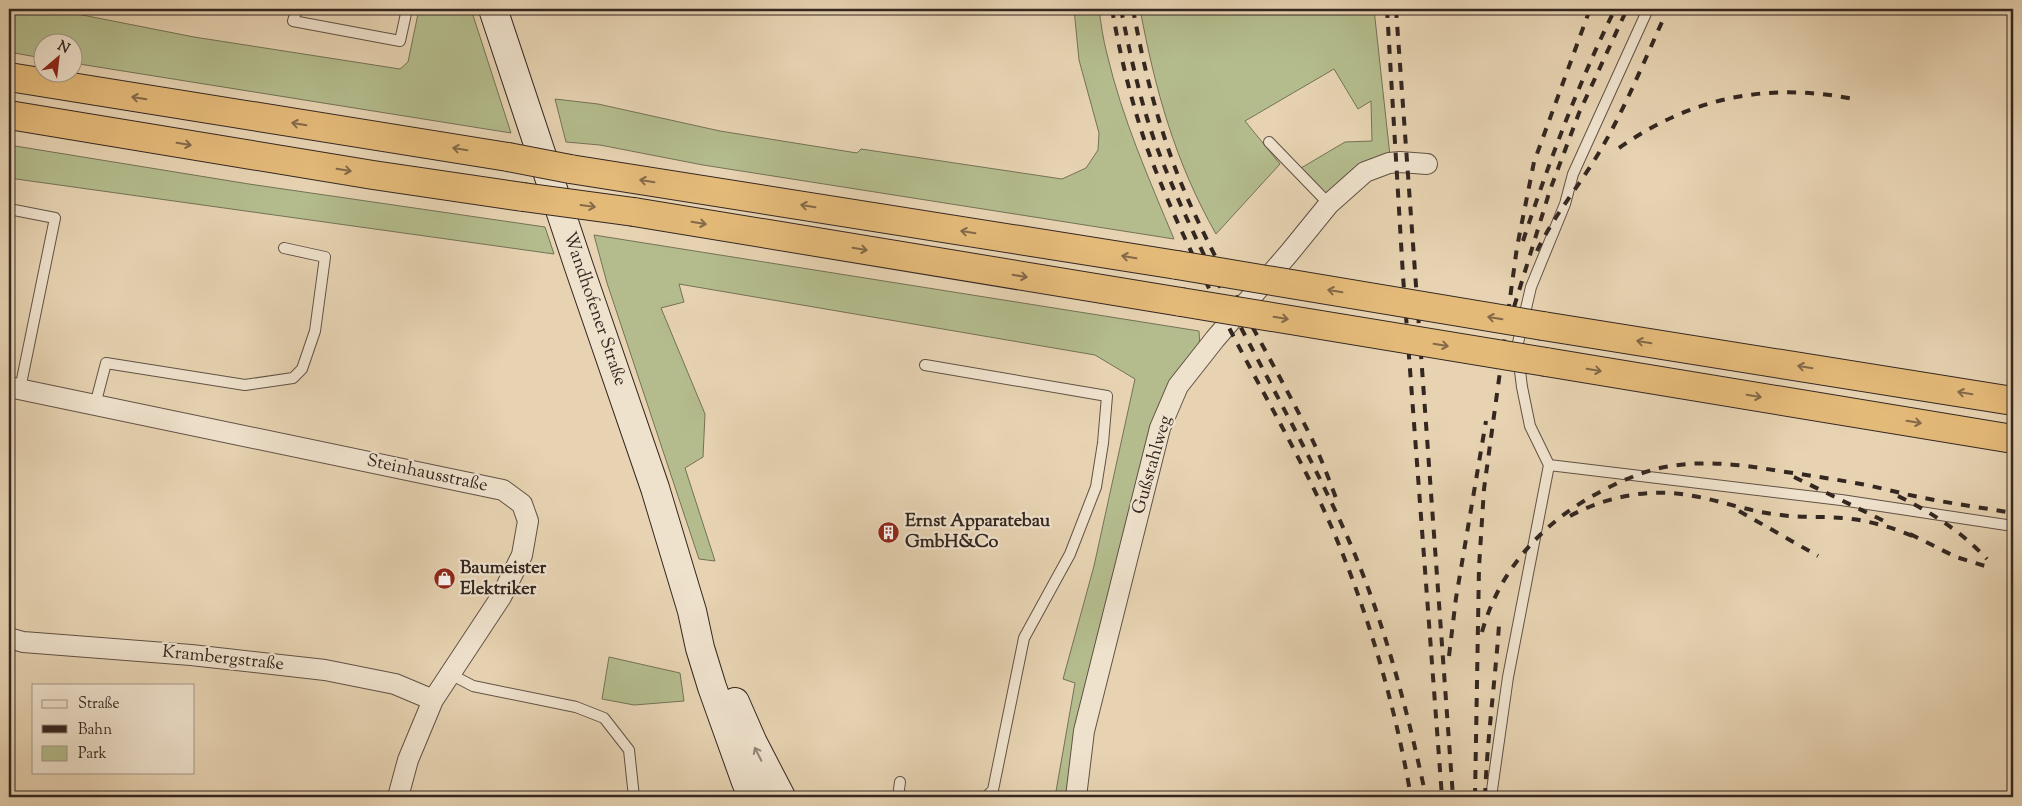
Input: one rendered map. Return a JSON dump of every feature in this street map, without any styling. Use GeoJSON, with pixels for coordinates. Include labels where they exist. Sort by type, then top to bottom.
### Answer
{"type":"FeatureCollection","features":[{"type":"Feature","properties":{"kind":"highway"},"geometry":{"type":"LineString","coordinates":[[9,77],[2013,401]]}},
{"type":"Feature","properties":{"kind":"highway"},"geometry":{"type":"LineString","coordinates":[[9,116],[374,175],[634,212],[2013,438]]}},
{"type":"Feature","properties":{"kind":"main road","name":"Wandhofener Straße"},"geometry":{"type":"LineString","coordinates":[[493,9],[656,488],[692,611],[702,656],[747,792]]}},
{"type":"Feature","properties":{"kind":"main road","name":"Wandhofener Straße"},"geometry":{"type":"LineString","coordinates":[[692,611],[712,646],[753,743],[781,797]]}},
{"type":"Feature","properties":{"kind":"street","name":"Gußstahlweg"},"geometry":{"type":"LineString","coordinates":[[1076,797],[1084,731],[1160,428],[1178,386],[1328,204],[1365,172],[1389,163],[1427,164]]}},
{"type":"Feature","properties":{"kind":"street","name":"Steinhausstraße"},"geometry":{"type":"LineString","coordinates":[[14,388],[503,490],[522,504],[528,521],[522,555],[501,597],[433,700],[408,760],[398,797]]}},
{"type":"Feature","properties":{"kind":"street","name":"Krambergstraße"},"geometry":{"type":"LineString","coordinates":[[9,638],[23,642],[191,655],[325,670],[395,684],[433,700]]}},
{"type":"Feature","properties":{"kind":"lane"},"geometry":{"type":"LineString","coordinates":[[297,9],[293,21],[400,41],[407,9]]}},
{"type":"Feature","properties":{"kind":"lane"},"geometry":{"type":"LineString","coordinates":[[1491,797],[1508,677],[1549,465],[1530,426],[1522,387],[1517,347],[1531,286],[1565,204],[1573,174],[1648,9]]}},
{"type":"Feature","properties":{"kind":"lane"},"geometry":{"type":"LineString","coordinates":[[1269,142],[1328,204]]}},
{"type":"Feature","properties":{"kind":"lane"},"geometry":{"type":"LineString","coordinates":[[9,209],[55,218],[14,388]]}},
{"type":"Feature","properties":{"kind":"lane"},"geometry":{"type":"LineString","coordinates":[[94,405],[106,363],[245,386],[293,378],[302,369],[315,331],[325,257],[284,248]]}},
{"type":"Feature","properties":{"kind":"lane"},"geometry":{"type":"LineString","coordinates":[[925,365],[1107,396],[1103,443],[1096,487],[1070,554],[1024,638],[993,790],[986,797]]}},
{"type":"Feature","properties":{"kind":"lane"},"geometry":{"type":"LineString","coordinates":[[1549,465],[1841,500],[2013,526]]}},
{"type":"Feature","properties":{"kind":"lane"},"geometry":{"type":"LineString","coordinates":[[450,674],[473,686],[576,707],[604,718],[629,750],[634,797]]}},
{"type":"Feature","properties":{"kind":"lane"},"geometry":{"type":"LineString","coordinates":[[898,797],[900,782]]}},
{"type":"Feature","properties":{"kind":"green space"},"geometry":{"type":"Polygon","coordinates":[[[9,9],[52,9],[194,37],[400,69],[408,62],[419,9],[471,9],[511,133],[82,64],[82,32],[32,32],[32,56],[9,52],[9,9]]]}},
{"type":"Feature","properties":{"kind":"green space"},"geometry":{"type":"Polygon","coordinates":[[[1074,9],[1099,9],[1102,31],[1120,101],[1174,239],[703,165],[600,145],[566,142],[555,99],[598,104],[720,131],[857,153],[861,149],[1062,179],[1086,168],[1098,150],[1099,133],[1079,60],[1074,9]]]}},
{"type":"Feature","properties":{"kind":"green space"},"geometry":{"type":"Polygon","coordinates":[[[1140,9],[1374,9],[1390,156],[1325,195],[1301,168],[1345,142],[1372,141],[1371,101],[1358,109],[1334,69],[1245,121],[1280,164],[1216,234],[1189,180],[1168,125],[1152,68],[1140,9]]]}},
{"type":"Feature","properties":{"kind":"green space"},"geometry":{"type":"Polygon","coordinates":[[[9,145],[249,184],[545,227],[554,254],[9,178],[9,145]]]}},
{"type":"Feature","properties":{"kind":"green space"},"geometry":{"type":"Polygon","coordinates":[[[594,235],[1199,331],[1200,347],[1166,393],[1067,797],[1055,797],[1075,683],[1063,679],[1094,566],[1135,379],[1095,355],[679,284],[684,302],[661,308],[705,414],[703,457],[685,468],[715,561],[699,559],[607,283],[594,235]]]}},
{"type":"Feature","properties":{"kind":"green space"},"geometry":{"type":"Polygon","coordinates":[[[609,657],[680,673],[684,701],[634,705],[602,699],[609,657]]]}},
{"type":"Feature","properties":{"kind":"railway"},"geometry":{"type":"LineString","coordinates":[[1112,9],[1135,111],[1163,188],[1213,295],[1320,501],[1358,594],[1389,694],[1411,797]]}},
{"type":"Feature","properties":{"kind":"railway"},"geometry":{"type":"LineString","coordinates":[[1121,9],[1145,112],[1176,194],[1221,289],[1319,477],[1342,525],[1369,591],[1401,693],[1426,797]]}},
{"type":"Feature","properties":{"kind":"railway"},"geometry":{"type":"LineString","coordinates":[[1133,9],[1143,59],[1156,108],[1180,181],[1218,263],[1310,435],[1336,498]]}},
{"type":"Feature","properties":{"kind":"railway"},"geometry":{"type":"LineString","coordinates":[[1387,9],[1403,276],[1442,797]]}},
{"type":"Feature","properties":{"kind":"railway"},"geometry":{"type":"LineString","coordinates":[[1396,9],[1453,797]]}},
{"type":"Feature","properties":{"kind":"railway"},"geometry":{"type":"LineString","coordinates":[[1475,797],[1479,567],[1484,489],[1517,247],[1534,162],[1590,9]]}},
{"type":"Feature","properties":{"kind":"railway"},"geometry":{"type":"LineString","coordinates":[[1523,241],[1565,124],[1615,9]]}},
{"type":"Feature","properties":{"kind":"railway"},"geometry":{"type":"LineString","coordinates":[[1514,307],[1550,190],[1579,113],[1627,9]]}},
{"type":"Feature","properties":{"kind":"railway"},"geometry":{"type":"LineString","coordinates":[[1537,251],[1551,225],[1610,134],[1668,9]]}},
{"type":"Feature","properties":{"kind":"railway"},"geometry":{"type":"LineString","coordinates":[[1619,148],[1674,116],[1731,98],[1791,92],[1854,99]]}},
{"type":"Feature","properties":{"kind":"railway"},"geometry":{"type":"LineString","coordinates":[[1449,656],[1456,598],[1486,421]]}},
{"type":"Feature","properties":{"kind":"railway"},"geometry":{"type":"LineString","coordinates":[[1482,632],[1503,583],[1523,553],[1535,540],[1562,516],[1595,495],[1619,482],[1656,469],[1702,463],[1748,466],[1851,482],[1908,495],[2013,513]]}},
{"type":"Feature","properties":{"kind":"railway"},"geometry":{"type":"LineString","coordinates":[[1794,477],[1884,521]]}},
{"type":"Feature","properties":{"kind":"railway"},"geometry":{"type":"LineString","coordinates":[[1570,516],[1612,499],[1643,494],[1673,493],[1700,497],[1769,513],[1861,520],[1915,537]]}},
{"type":"Feature","properties":{"kind":"railway"},"geometry":{"type":"LineString","coordinates":[[1898,496],[1945,523],[1987,559]]}},
{"type":"Feature","properties":{"kind":"railway"},"geometry":{"type":"LineString","coordinates":[[1739,511],[1818,556]]}},
{"type":"Feature","properties":{"kind":"railway"},"geometry":{"type":"LineString","coordinates":[[1910,534],[1956,557],[1985,566]]}},
{"type":"Feature","properties":{"kind":"railway"},"geometry":{"type":"LineString","coordinates":[[1485,797],[1499,625]]}},
{"type":"Feature","properties":{"kind":"place","name":"Ernst Apparatebau GmbH&Co"},"geometry":{"type":"Point","coordinates":[889,532]}},
{"type":"Feature","properties":{"kind":"place","name":"Baumeister Elektriker"},"geometry":{"type":"Point","coordinates":[444,579]}}]}
